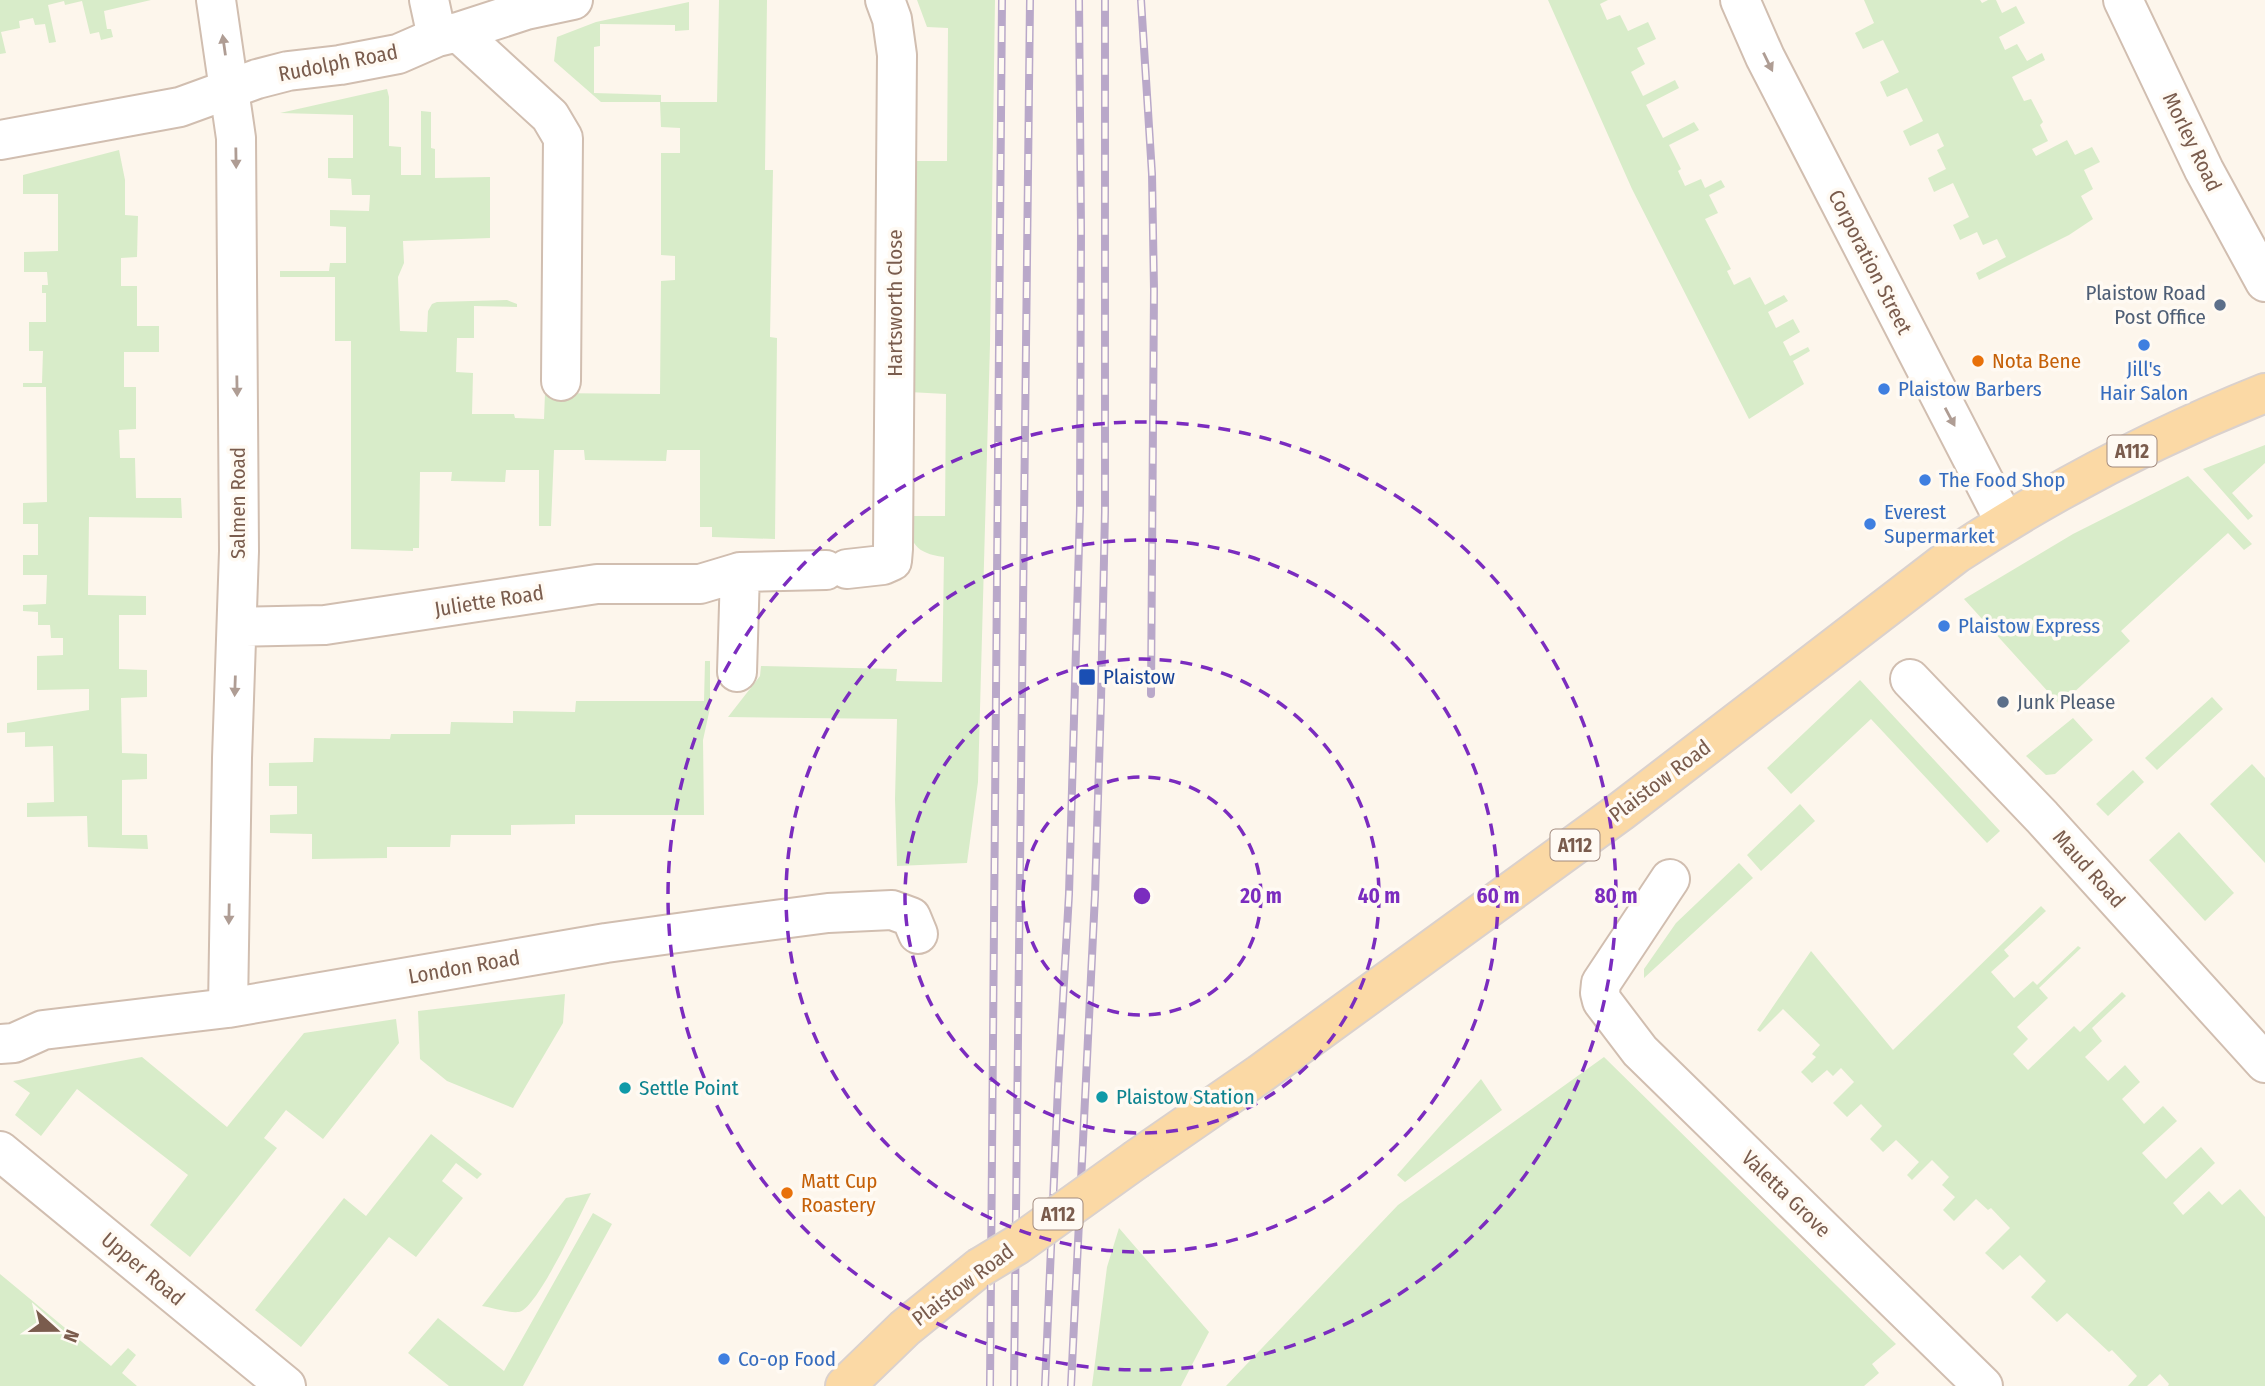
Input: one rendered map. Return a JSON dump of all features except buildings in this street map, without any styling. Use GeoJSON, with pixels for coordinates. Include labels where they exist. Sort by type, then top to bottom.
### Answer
{"type":"FeatureCollection","features":[{"type":"Feature","properties":{"kind":"main road","name":"Plaistow Road"},"geometry":{"type":"LineString","coordinates":[[845,1386],[905,1328],[979,1268],[1017,1245],[1260,1074],[1620,812],[1935,570],[2005,522],[2129,453],[2265,393]]}},
{"type":"Feature","properties":{"kind":"street","name":"Salmen Road"},"geometry":{"type":"LineString","coordinates":[[216,0],[236,138],[239,537],[228,1007]]}},
{"type":"Feature","properties":{"kind":"street"},"geometry":{"type":"LineString","coordinates":[[429,0],[447,35],[550,116],[563,138],[561,381]]}},
{"type":"Feature","properties":{"kind":"street","name":"Rudolph Road"},"geometry":{"type":"LineString","coordinates":[[0,140],[180,107],[257,79],[288,71],[398,54],[526,10],[573,0]]}},
{"type":"Feature","properties":{"kind":"street","name":"Hartsworth Close"},"geometry":{"type":"LineString","coordinates":[[836,570],[883,565],[892,561],[897,54],[892,19],[885,0]]}},
{"type":"Feature","properties":{"kind":"street","name":"Corporation Street"},"geometry":{"type":"LineString","coordinates":[[1740,0],[1765,57],[2005,522]]}},
{"type":"Feature","properties":{"kind":"street","name":"Morley Road"},"geometry":{"type":"LineString","coordinates":[[2123,0],[2204,170],[2265,282]]}},
{"type":"Feature","properties":{"kind":"street","name":"Juliette Road"},"geometry":{"type":"LineString","coordinates":[[237,627],[325,625],[597,584],[700,584],[740,572],[836,570]]}},
{"type":"Feature","properties":{"kind":"street"},"geometry":{"type":"LineString","coordinates":[[737,672],[740,572]]}},
{"type":"Feature","properties":{"kind":"street","name":"Maud Road"},"geometry":{"type":"LineString","coordinates":[[1910,679],[2042,817],[2265,1063]]}},
{"type":"Feature","properties":{"kind":"street","name":"Valetta Grove"},"geometry":{"type":"LineString","coordinates":[[1670,879],[1601,983],[1600,993],[1605,1007],[1640,1051],[1983,1386]]}},
{"type":"Feature","properties":{"kind":"street","name":"London Road"},"geometry":{"type":"LineString","coordinates":[[0,1044],[14,1042],[43,1030],[228,1007],[606,943],[828,913],[892,910],[911,917],[918,934]]}},
{"type":"Feature","properties":{"kind":"street","name":"Upper Road"},"geometry":{"type":"LineString","coordinates":[[0,1151],[286,1386]]}},
{"type":"Feature","properties":{"kind":"green space"},"geometry":{"type":"Polygon","coordinates":[[[0,0],[151,0],[104,11],[107,29],[111,29],[113,37],[101,40],[99,32],[90,34],[82,1],[65,5],[64,1],[48,5],[56,42],[49,43],[45,24],[35,25],[33,18],[19,21],[20,28],[1,32],[6,53],[0,54],[0,0]]]}},
{"type":"Feature","properties":{"kind":"green space"},"geometry":{"type":"Polygon","coordinates":[[[719,0],[767,0],[765,170],[773,170],[770,337],[777,338],[775,539],[712,537],[712,527],[700,527],[700,450],[667,450],[666,461],[585,460],[584,450],[554,450],[551,526],[539,526],[539,470],[506,470],[505,482],[451,481],[452,472],[420,472],[419,548],[413,548],[413,551],[351,549],[351,341],[335,341],[335,277],[280,277],[280,271],[329,271],[330,263],[346,263],[346,227],[330,226],[330,210],[369,211],[370,195],[352,195],[351,179],[328,178],[328,158],[353,158],[353,115],[280,113],[387,89],[389,146],[401,147],[401,175],[421,175],[421,111],[431,112],[431,148],[435,149],[435,178],[490,177],[490,238],[403,241],[404,263],[398,277],[400,331],[427,332],[428,311],[432,304],[437,302],[507,300],[517,304],[517,307],[474,306],[474,338],[457,338],[456,372],[473,373],[472,414],[514,414],[515,418],[544,419],[545,393],[660,394],[661,281],[675,280],[675,256],[661,255],[661,153],[680,153],[680,128],[661,127],[660,102],[601,102],[554,61],[557,37],[596,22],[689,2],[689,30],[675,31],[675,25],[600,24],[600,46],[594,47],[594,93],[661,95],[661,102],[717,102],[719,0]]]}},
{"type":"Feature","properties":{"kind":"green space"},"geometry":{"type":"Polygon","coordinates":[[[917,0],[995,0],[990,344],[978,782],[967,863],[897,866],[897,719],[728,717],[760,676],[761,666],[897,669],[896,681],[942,682],[944,557],[927,553],[916,545],[906,516],[945,516],[946,394],[909,392],[909,161],[947,161],[948,28],[927,27],[917,0]]]}},
{"type":"Feature","properties":{"kind":"green space"},"geometry":{"type":"Polygon","coordinates":[[[1548,0],[1608,0],[1600,4],[1607,20],[1620,15],[1628,31],[1648,22],[1656,39],[1637,48],[1645,64],[1631,72],[1643,96],[1675,80],[1679,88],[1646,105],[1663,138],[1694,122],[1699,130],[1669,145],[1681,169],[1678,171],[1685,186],[1701,179],[1705,188],[1721,180],[1725,187],[1709,195],[1718,213],[1705,219],[1731,269],[1727,271],[1734,285],[1750,277],[1765,305],[1784,295],[1788,301],[1768,312],[1776,328],[1793,319],[1800,332],[1783,342],[1790,356],[1808,347],[1810,351],[1793,361],[1804,384],[1749,419],[1632,189],[1548,0]]]}},
{"type":"Feature","properties":{"kind":"green space"},"geometry":{"type":"Polygon","coordinates":[[[1864,0],[1980,0],[1982,3],[1996,0],[2002,13],[2016,6],[2025,23],[1999,37],[2005,50],[2017,44],[2027,61],[2042,53],[2045,60],[2012,77],[2024,101],[2031,99],[2043,122],[2040,125],[2048,141],[2032,149],[2036,156],[2067,140],[2075,155],[2092,147],[2100,162],[2084,170],[2093,189],[2081,196],[2093,219],[2069,235],[1979,280],[1976,273],[2006,257],[1997,239],[1983,245],[1977,232],[1960,240],[1953,225],[1969,217],[1953,183],[1934,192],[1928,178],[1946,169],[1937,150],[1944,146],[1938,133],[1910,146],[1903,131],[1923,121],[1907,88],[1887,97],[1880,82],[1899,72],[1883,40],[1863,49],[1855,33],[1874,23],[1864,0]]]}},
{"type":"Feature","properties":{"kind":"green space"},"geometry":{"type":"Polygon","coordinates":[[[119,150],[125,180],[125,215],[138,216],[137,257],[121,258],[121,286],[137,286],[137,326],[159,326],[159,352],[124,352],[124,387],[136,387],[136,429],[119,430],[120,458],[135,458],[136,498],[181,498],[182,518],[89,517],[88,595],[146,596],[146,615],[119,615],[119,669],[147,670],[147,697],[121,698],[122,753],[147,754],[147,779],[122,780],[122,835],[147,835],[148,849],[88,847],[87,816],[27,817],[27,803],[54,802],[53,746],[25,747],[25,732],[7,733],[7,723],[89,710],[89,689],[37,690],[37,656],[63,655],[63,638],[51,638],[50,625],[38,625],[38,612],[23,611],[23,605],[46,604],[47,575],[23,575],[23,555],[38,555],[38,524],[23,524],[23,503],[47,502],[46,387],[23,387],[23,383],[42,383],[43,351],[29,351],[29,322],[46,322],[46,293],[42,293],[42,285],[48,285],[47,272],[24,272],[24,252],[58,251],[58,194],[23,194],[23,175],[119,150]]]}},
{"type":"Feature","properties":{"kind":"green space"},"geometry":{"type":"Polygon","coordinates":[[[2265,445],[2265,463],[2232,493],[2253,516],[2248,520],[2203,469],[2265,445]]]}},
{"type":"Feature","properties":{"kind":"green space"},"geometry":{"type":"Polygon","coordinates":[[[2188,476],[2252,544],[2244,550],[2228,533],[2121,631],[2130,641],[2060,705],[1964,599],[2073,534],[2188,476]]]}},
{"type":"Feature","properties":{"kind":"green space"},"geometry":{"type":"Polygon","coordinates":[[[705,661],[710,661],[710,708],[703,740],[704,815],[575,815],[575,824],[511,825],[511,835],[451,835],[450,847],[387,847],[387,858],[312,859],[312,834],[270,833],[270,815],[297,814],[297,786],[269,786],[269,763],[313,762],[314,738],[390,739],[391,734],[450,734],[451,722],[513,723],[513,711],[575,712],[576,701],[704,701],[705,661]]]}},
{"type":"Feature","properties":{"kind":"green space"},"geometry":{"type":"Polygon","coordinates":[[[1860,680],[2000,831],[1987,843],[1871,719],[1791,794],[1767,768],[1860,680]]]}},
{"type":"Feature","properties":{"kind":"green space"},"geometry":{"type":"Polygon","coordinates":[[[2212,697],[2223,709],[2157,770],[2145,758],[2212,697]]]}},
{"type":"Feature","properties":{"kind":"green space"},"geometry":{"type":"Polygon","coordinates":[[[2073,718],[2093,740],[2055,774],[2046,775],[2026,756],[2073,718]]]}},
{"type":"Feature","properties":{"kind":"green space"},"geometry":{"type":"Polygon","coordinates":[[[2252,764],[2265,778],[2265,863],[2210,804],[2252,764]]]}},
{"type":"Feature","properties":{"kind":"green space"},"geometry":{"type":"Polygon","coordinates":[[[2133,770],[2144,782],[2108,816],[2096,804],[2133,770]]]}},
{"type":"Feature","properties":{"kind":"green space"},"geometry":{"type":"Polygon","coordinates":[[[1800,804],[1815,821],[1761,871],[1747,855],[1800,804]]]}},
{"type":"Feature","properties":{"kind":"green space"},"geometry":{"type":"Polygon","coordinates":[[[2179,832],[2234,893],[2205,921],[2149,860],[2179,832]]]}},
{"type":"Feature","properties":{"kind":"green space"},"geometry":{"type":"Polygon","coordinates":[[[1739,863],[1753,878],[1644,978],[1644,969],[1676,923],[1739,863]]]}},
{"type":"Feature","properties":{"kind":"green space"},"geometry":{"type":"Polygon","coordinates":[[[2041,906],[2046,911],[2004,950],[2009,956],[1991,972],[2014,998],[2033,981],[2037,985],[2078,946],[2081,948],[2039,988],[2048,998],[2017,1027],[2028,1039],[2013,1054],[2028,1070],[2074,1026],[2080,1032],[2122,992],[2126,996],[2092,1028],[2102,1041],[2085,1057],[2108,1081],[2125,1065],[2140,1082],[2122,1099],[2144,1124],[2163,1106],[2177,1121],[2142,1153],[2166,1179],[2201,1147],[2215,1163],[2173,1203],[2183,1215],[2209,1191],[2222,1205],[2240,1189],[2265,1217],[2265,1386],[2168,1386],[2160,1374],[2147,1386],[2128,1386],[2137,1376],[2112,1350],[2109,1352],[2067,1313],[2057,1322],[2031,1297],[2046,1281],[2020,1255],[2003,1270],[1985,1253],[2010,1228],[1991,1208],[1988,1210],[1976,1199],[1954,1221],[1943,1210],[1955,1197],[1942,1185],[1949,1177],[1932,1160],[1912,1180],[1907,1175],[1919,1162],[1896,1140],[1883,1152],[1870,1139],[1882,1126],[1861,1104],[1847,1117],[1833,1103],[1854,1082],[1841,1068],[1833,1076],[1827,1070],[1812,1083],[1801,1072],[1816,1057],[1812,1054],[1820,1045],[1783,1009],[1760,1032],[1757,1030],[1811,951],[1893,1050],[2041,906]]]}},
{"type":"Feature","properties":{"kind":"green space"},"geometry":{"type":"Polygon","coordinates":[[[565,994],[563,1023],[513,1108],[447,1081],[420,1059],[418,1011],[565,994]]]}},
{"type":"Feature","properties":{"kind":"green space"},"geometry":{"type":"Polygon","coordinates":[[[396,1019],[399,1043],[323,1139],[286,1110],[264,1138],[277,1148],[190,1257],[150,1225],[188,1175],[77,1089],[41,1136],[15,1115],[30,1093],[13,1081],[142,1057],[227,1127],[304,1033],[396,1019]]]}},
{"type":"Feature","properties":{"kind":"green space"},"geometry":{"type":"Polygon","coordinates":[[[1604,1057],[1896,1344],[1872,1364],[1879,1373],[1864,1386],[1226,1386],[1398,1205],[1604,1057]]]}},
{"type":"Feature","properties":{"kind":"green space"},"geometry":{"type":"Polygon","coordinates":[[[1481,1079],[1502,1110],[1405,1182],[1397,1175],[1481,1079]]]}},
{"type":"Feature","properties":{"kind":"green space"},"geometry":{"type":"Polygon","coordinates":[[[431,1134],[482,1174],[477,1179],[456,1163],[442,1181],[463,1198],[416,1257],[389,1237],[301,1347],[255,1310],[344,1198],[366,1216],[431,1134]]]}},
{"type":"Feature","properties":{"kind":"green space"},"geometry":{"type":"Polygon","coordinates":[[[591,1193],[569,1239],[527,1307],[515,1312],[482,1306],[566,1198],[591,1193]]]}},
{"type":"Feature","properties":{"kind":"green space"},"geometry":{"type":"Polygon","coordinates":[[[593,1213],[612,1224],[523,1386],[449,1386],[408,1353],[438,1318],[504,1371],[593,1213]]]}},
{"type":"Feature","properties":{"kind":"green space"},"geometry":{"type":"Polygon","coordinates":[[[1119,1228],[1209,1332],[1181,1386],[1092,1386],[1107,1267],[1119,1228]]]}},
{"type":"Feature","properties":{"kind":"green space"},"geometry":{"type":"Polygon","coordinates":[[[0,1274],[111,1366],[128,1348],[136,1355],[122,1373],[137,1386],[0,1386],[0,1274]]]}},
{"type":"Feature","properties":{"kind":"railway"},"geometry":{"type":"LineString","coordinates":[[990,1386],[1002,0]]}},
{"type":"Feature","properties":{"kind":"railway"},"geometry":{"type":"LineString","coordinates":[[1014,1386],[1030,0]]}},
{"type":"Feature","properties":{"kind":"railway"},"geometry":{"type":"LineString","coordinates":[[1045,1386],[1069,894],[1080,509],[1079,0]]}},
{"type":"Feature","properties":{"kind":"railway"},"geometry":{"type":"LineString","coordinates":[[1071,1386],[1095,895],[1101,700],[1105,512],[1105,0]]}},
{"type":"Feature","properties":{"kind":"railway"},"geometry":{"type":"LineString","coordinates":[[1141,0],[1152,174],[1154,290],[1151,694]]}},
{"type":"Feature","properties":{"kind":"place","name":"Plaistow Road Post Office"},"geometry":{"type":"Point","coordinates":[2220,305]}},
{"type":"Feature","properties":{"kind":"place","name":"Jill's Hair Salon"},"geometry":{"type":"Point","coordinates":[2144,345]}},
{"type":"Feature","properties":{"kind":"place","name":"Nota Bene"},"geometry":{"type":"Point","coordinates":[1978,361]}},
{"type":"Feature","properties":{"kind":"place","name":"Plaistow Barbers"},"geometry":{"type":"Point","coordinates":[1884,389]}},
{"type":"Feature","properties":{"kind":"place","name":"The Food Shop"},"geometry":{"type":"Point","coordinates":[1925,480]}},
{"type":"Feature","properties":{"kind":"place","name":"Everest Supermarket"},"geometry":{"type":"Point","coordinates":[1870,524]}},
{"type":"Feature","properties":{"kind":"place","name":"Plaistow Express"},"geometry":{"type":"Point","coordinates":[1944,626]}},
{"type":"Feature","properties":{"kind":"place","name":"Plaistow"},"geometry":{"type":"Point","coordinates":[1087,677]}},
{"type":"Feature","properties":{"kind":"place","name":"Junk Please"},"geometry":{"type":"Point","coordinates":[2003,702]}},
{"type":"Feature","properties":{"kind":"place","name":"Settle Point"},"geometry":{"type":"Point","coordinates":[625,1088]}},
{"type":"Feature","properties":{"kind":"place","name":"Plaistow Station"},"geometry":{"type":"Point","coordinates":[1102,1097]}},
{"type":"Feature","properties":{"kind":"place","name":"Matt Cup Roastery"},"geometry":{"type":"Point","coordinates":[787,1193]}},
{"type":"Feature","properties":{"kind":"place","name":"Co-op Food"},"geometry":{"type":"Point","coordinates":[724,1359]}}]}
